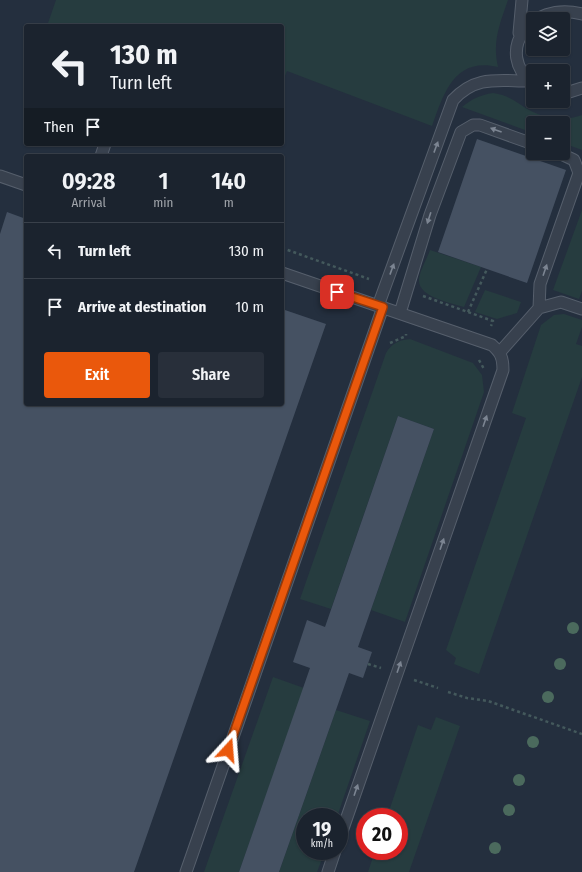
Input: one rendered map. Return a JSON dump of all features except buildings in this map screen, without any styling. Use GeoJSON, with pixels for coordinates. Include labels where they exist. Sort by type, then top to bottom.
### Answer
{"type":"FeatureCollection","features":[{"type":"Feature","properties":{"kind":"lane"},"geometry":{"type":"LineString","coordinates":[[522,0],[517,51],[519,65],[526,75]]}},
{"type":"Feature","properties":{"kind":"lane"},"geometry":{"type":"LineString","coordinates":[[519,37],[531,19],[540,13],[561,8],[582,14]]}},
{"type":"Feature","properties":{"kind":"lane"},"geometry":{"type":"LineString","coordinates":[[186,872],[380,307],[386,284],[453,100],[460,92],[478,82],[503,80],[526,82]]}},
{"type":"Feature","properties":{"kind":"lane"},"geometry":{"type":"LineString","coordinates":[[570,92],[582,88]]}},
{"type":"Feature","properties":{"kind":"lane"},"geometry":{"type":"LineString","coordinates":[[400,313],[430,215],[461,132],[473,125],[480,125],[526,141]]}},
{"type":"Feature","properties":{"kind":"lane"},"geometry":{"type":"LineString","coordinates":[[539,308],[540,284],[579,172],[574,160],[570,158]]}},
{"type":"Feature","properties":{"kind":"lane"},"geometry":{"type":"LineString","coordinates":[[0,176],[24,184]]}},
{"type":"Feature","properties":{"kind":"lane"},"geometry":{"type":"LineString","coordinates":[[284,274],[485,342],[492,345],[500,352],[503,360],[503,370],[348,814]]}},
{"type":"Feature","properties":{"kind":"lane"},"geometry":{"type":"LineString","coordinates":[[500,352],[539,308],[561,302],[582,309]]}},
{"type":"Feature","properties":{"kind":"lane"},"geometry":{"type":"LineString","coordinates":[[328,872],[332,860]]}},
{"type":"Feature","properties":{"kind":"path"},"geometry":{"type":"LineString","coordinates":[[284,249],[386,284]]}},
{"type":"Feature","properties":{"kind":"path"},"geometry":{"type":"LineString","coordinates":[[468,312],[487,269]]}},
{"type":"Feature","properties":{"kind":"path"},"geometry":{"type":"LineString","coordinates":[[407,291],[493,321],[478,362],[486,375]]}},
{"type":"Feature","properties":{"kind":"path"},"geometry":{"type":"LineString","coordinates":[[448,692],[468,698],[488,701],[582,734]]}},
{"type":"Feature","properties":{"kind":"green space"},"geometry":{"type":"Polygon","coordinates":[[[56,0],[508,0],[496,41],[496,58],[498,67],[483,65],[471,67],[453,80],[441,101],[432,126],[287,71],[284,78],[284,24],[48,24],[56,0]]]}},
{"type":"Feature","properties":{"kind":"green space"},"geometry":{"type":"Polygon","coordinates":[[[493,93],[506,96],[530,111],[545,116],[526,116],[526,130],[462,107],[484,95],[493,93]]]}},
{"type":"Feature","properties":{"kind":"green space"},"geometry":{"type":"Polygon","coordinates":[[[582,115],[582,150],[570,146],[570,118],[582,115]]]}},
{"type":"Feature","properties":{"kind":"green space"},"geometry":{"type":"Polygon","coordinates":[[[582,210],[582,291],[579,299],[553,290],[582,210]]]}},
{"type":"Feature","properties":{"kind":"green space"},"geometry":{"type":"Polygon","coordinates":[[[430,250],[481,267],[464,307],[429,295],[420,285],[419,279],[422,268],[430,250]]]}},
{"type":"Feature","properties":{"kind":"green space"},"geometry":{"type":"Polygon","coordinates":[[[485,290],[521,302],[517,313],[497,319],[475,312],[485,290]]]}},
{"type":"Feature","properties":{"kind":"green space"},"geometry":{"type":"Polygon","coordinates":[[[564,314],[582,320],[582,327],[576,344],[582,346],[582,377],[479,674],[454,664],[456,658],[446,650],[526,418],[512,413],[541,325],[554,315],[564,314]]]}},
{"type":"Feature","properties":{"kind":"green space"},"geometry":{"type":"Polygon","coordinates":[[[410,339],[473,363],[482,375],[484,392],[405,622],[371,610],[434,429],[398,416],[331,609],[300,599],[386,353],[396,343],[402,340],[410,339]]]}},
{"type":"Feature","properties":{"kind":"green space"},"geometry":{"type":"Polygon","coordinates":[[[273,677],[304,688],[239,872],[204,872],[273,677]]]}},
{"type":"Feature","properties":{"kind":"green space"},"geometry":{"type":"Polygon","coordinates":[[[336,710],[370,721],[340,808],[302,808],[336,710]]]}},
{"type":"Feature","properties":{"kind":"green space"},"geometry":{"type":"Polygon","coordinates":[[[436,717],[460,726],[409,872],[368,872],[372,860],[408,860],[408,808],[390,808],[418,725],[431,730],[436,717]]]}},
{"type":"Feature","properties":{"kind":"green space"},"geometry":{"type":"Polygon","coordinates":[[[296,824],[296,860],[322,860],[317,872],[279,872],[296,824]]]}},
{"type":"Feature","properties":{"kind":"route"},"geometry":{"type":"LineString","coordinates":[[228,750],[383,307],[337,292]]}}]}
